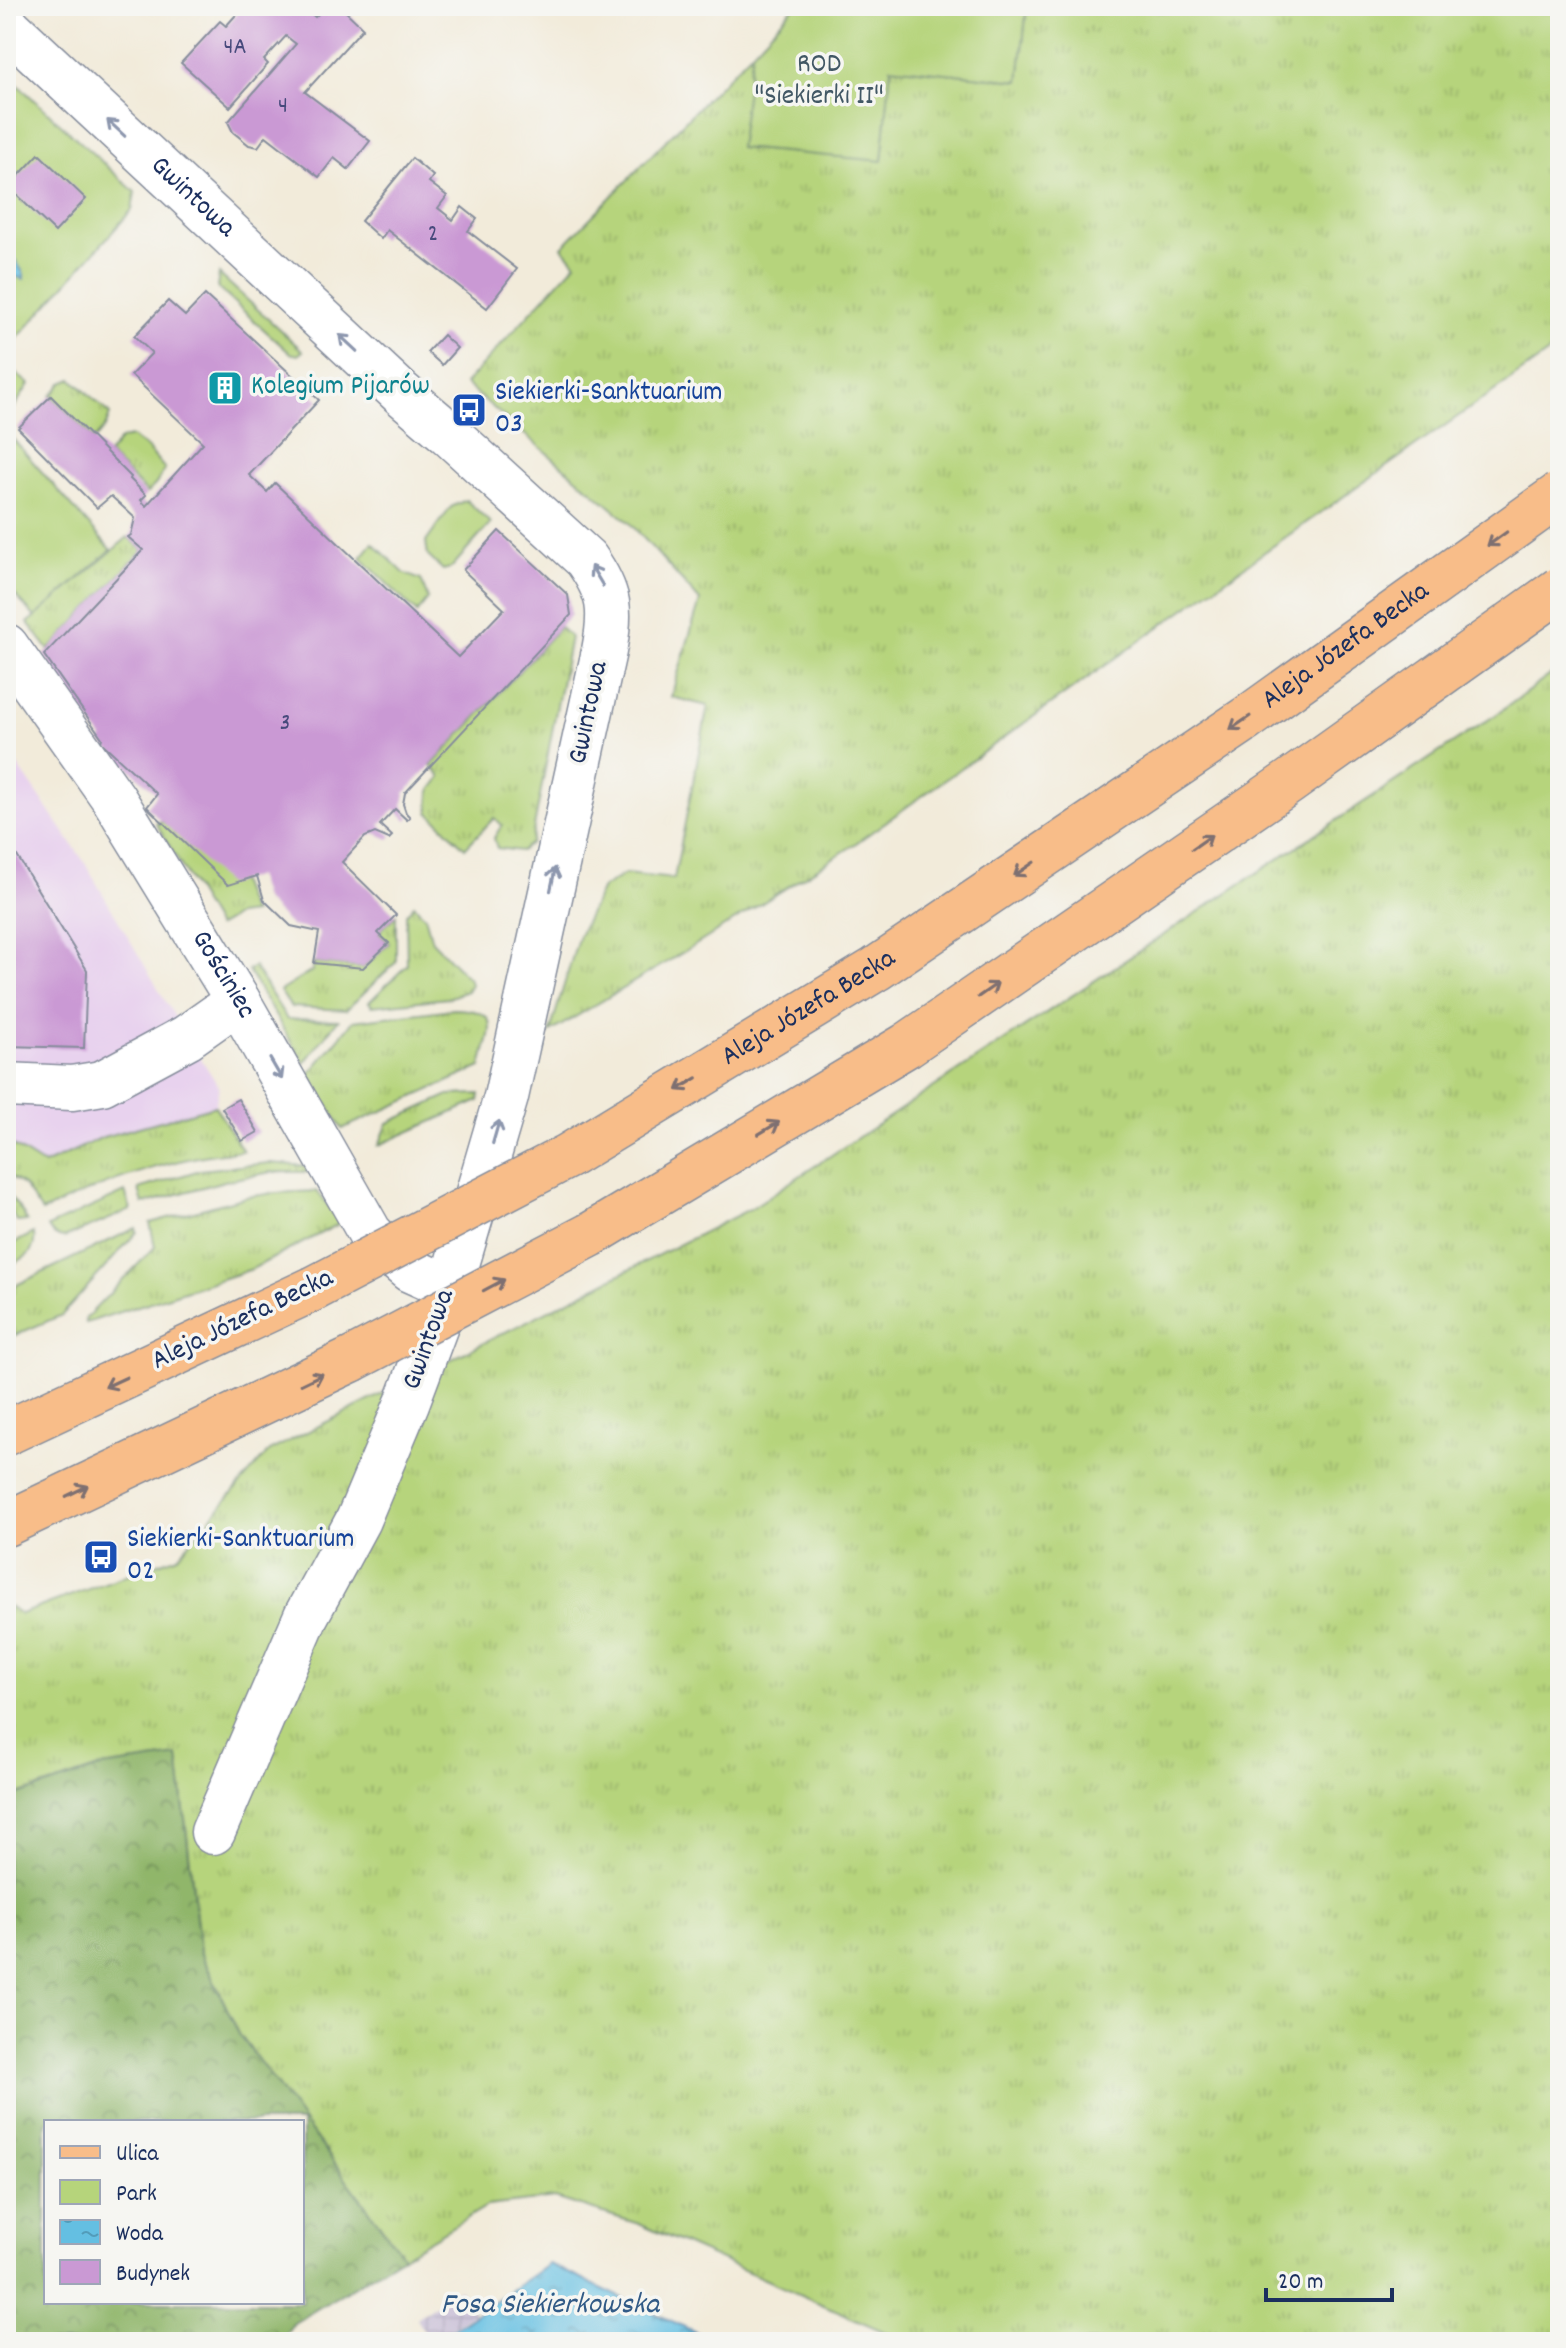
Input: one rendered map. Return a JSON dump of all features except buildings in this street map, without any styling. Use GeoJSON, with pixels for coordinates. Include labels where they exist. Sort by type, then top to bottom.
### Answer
{"type":"FeatureCollection","features":[{"type":"Feature","properties":{"kind":"main road","name":"Aleja Józefa Becka"},"geometry":{"type":"LineString","coordinates":[[6,1433],[313,1289],[568,1156],[876,969],[1246,719],[1560,494]]}},
{"type":"Feature","properties":{"kind":"main road"},"geometry":{"type":"LineString","coordinates":[[6,1524],[351,1360],[590,1235],[907,1045],[1288,783],[1560,589]]}},
{"type":"Feature","properties":{"kind":"street","name":"Gwintowa"},"geometry":{"type":"LineString","coordinates":[[6,25],[401,393],[586,559],[600,579],[609,601],[609,624],[506,1097],[450,1288],[407,1403],[358,1520],[306,1616],[213,1832]]}},
{"type":"Feature","properties":{"kind":"street","name":"Gościniec"},"geometry":{"type":"LineString","coordinates":[[6,646],[114,799],[238,1001],[370,1233],[410,1270],[450,1288]]}},
{"type":"Feature","properties":{"kind":"street"},"geometry":{"type":"LineString","coordinates":[[6,1085],[72,1088],[102,1083],[187,1037],[238,1001]]}},
{"type":"Feature","properties":{"kind":"shaded area"},"geometry":{"type":"Polygon","coordinates":[[[6,748],[83,860],[219,1087],[215,1106],[103,1137],[44,1165],[6,1141],[6,748]]]}},
{"type":"Feature","properties":{"kind":"shaded area"},"geometry":{"type":"Polygon","coordinates":[[[459,2289],[474,2313],[432,2342],[416,2318],[459,2289]]]}},
{"type":"Feature","properties":{"kind":"green space","name":"ROD \"Siekierki II\""},"geometry":{"type":"Polygon","coordinates":[[[795,6],[1027,6],[1019,81],[891,67],[882,161],[739,148],[752,52],[795,6]]]}},
{"type":"Feature","properties":{"kind":"green space"},"geometry":{"type":"Polygon","coordinates":[[[1027,6],[1560,6],[1560,345],[849,848],[550,1032],[579,935],[602,888],[625,874],[674,879],[708,706],[671,697],[700,601],[630,523],[465,384],[576,263],[562,247],[752,52],[740,148],[882,160],[891,67],[1019,81],[1027,6]]]}},
{"type":"Feature","properties":{"kind":"green space"},"geometry":{"type":"Polygon","coordinates":[[[6,74],[135,192],[132,210],[6,351],[6,74]]]}},
{"type":"Feature","properties":{"kind":"green space"},"geometry":{"type":"Polygon","coordinates":[[[219,274],[303,351],[298,355],[290,353],[217,287],[219,274]]]}},
{"type":"Feature","properties":{"kind":"green space"},"geometry":{"type":"Polygon","coordinates":[[[6,366],[29,384],[6,420],[6,366]]]}},
{"type":"Feature","properties":{"kind":"green space"},"geometry":{"type":"Polygon","coordinates":[[[72,379],[110,414],[106,426],[94,440],[51,396],[62,383],[72,379]]]}},
{"type":"Feature","properties":{"kind":"green space"},"geometry":{"type":"Polygon","coordinates":[[[11,437],[111,550],[35,617],[6,585],[6,442],[11,437]]]}},
{"type":"Feature","properties":{"kind":"green space"},"geometry":{"type":"Polygon","coordinates":[[[132,437],[148,449],[165,469],[147,493],[108,454],[121,439],[132,437]]]}},
{"type":"Feature","properties":{"kind":"green space"},"geometry":{"type":"Polygon","coordinates":[[[466,500],[491,523],[451,568],[443,570],[428,556],[426,542],[451,507],[466,500]]]}},
{"type":"Feature","properties":{"kind":"green space"},"geometry":{"type":"Polygon","coordinates":[[[128,537],[143,550],[49,650],[28,623],[128,537]]]}},
{"type":"Feature","properties":{"kind":"green space"},"geometry":{"type":"Polygon","coordinates":[[[373,543],[405,574],[421,580],[428,599],[417,613],[361,558],[373,543]]]}},
{"type":"Feature","properties":{"kind":"green space"},"geometry":{"type":"Polygon","coordinates":[[[560,627],[570,637],[531,843],[521,851],[497,848],[494,838],[502,825],[494,818],[465,848],[429,812],[430,791],[441,777],[431,766],[560,627]]]}},
{"type":"Feature","properties":{"kind":"green space"},"geometry":{"type":"Polygon","coordinates":[[[1560,668],[1560,2342],[908,2342],[639,2224],[555,2198],[487,2206],[403,2256],[239,2034],[200,1951],[178,1757],[102,1767],[6,1799],[6,1605],[21,1614],[178,1556],[269,1451],[750,1209],[1497,714],[1560,668]]]}},
{"type":"Feature","properties":{"kind":"green space"},"geometry":{"type":"Polygon","coordinates":[[[162,821],[239,881],[253,913],[237,915],[217,927],[156,823],[162,821]]]}},
{"type":"Feature","properties":{"kind":"green space"},"geometry":{"type":"Polygon","coordinates":[[[414,905],[425,916],[432,941],[471,984],[467,991],[448,998],[372,1006],[369,1002],[407,965],[406,914],[414,905]]]}},
{"type":"Feature","properties":{"kind":"green space"},"geometry":{"type":"Polygon","coordinates":[[[396,915],[396,962],[346,1010],[291,1007],[280,991],[312,971],[314,963],[363,968],[389,943],[378,933],[396,915]]]}},
{"type":"Feature","properties":{"kind":"green space"},"geometry":{"type":"Polygon","coordinates":[[[254,967],[287,1019],[338,1020],[304,1063],[248,971],[254,967]]]}},
{"type":"Feature","properties":{"kind":"green space"},"geometry":{"type":"Polygon","coordinates":[[[454,1009],[481,1013],[490,1024],[481,1067],[342,1129],[309,1074],[353,1021],[454,1009]]]}},
{"type":"Feature","properties":{"kind":"green space"},"geometry":{"type":"Polygon","coordinates":[[[480,1094],[479,1101],[379,1145],[388,1123],[449,1095],[480,1094]]]}},
{"type":"Feature","properties":{"kind":"green space"},"geometry":{"type":"Polygon","coordinates":[[[215,1106],[243,1151],[191,1158],[140,1172],[42,1212],[23,1185],[6,1174],[6,1141],[44,1165],[103,1137],[215,1106]]]}},
{"type":"Feature","properties":{"kind":"green space"},"geometry":{"type":"Polygon","coordinates":[[[270,1163],[306,1166],[309,1172],[272,1172],[224,1181],[143,1204],[139,1189],[200,1170],[270,1163]]]}},
{"type":"Feature","properties":{"kind":"green space"},"geometry":{"type":"Polygon","coordinates":[[[317,1191],[341,1223],[252,1269],[86,1323],[85,1319],[155,1247],[150,1223],[246,1197],[317,1191]]]}},
{"type":"Feature","properties":{"kind":"green space"},"geometry":{"type":"Polygon","coordinates":[[[6,1192],[27,1221],[18,1222],[6,1207],[6,1192]]]}},
{"type":"Feature","properties":{"kind":"green space"},"geometry":{"type":"Polygon","coordinates":[[[125,1192],[131,1210],[64,1238],[54,1235],[48,1227],[125,1192]]]}},
{"type":"Feature","properties":{"kind":"green space"},"geometry":{"type":"Polygon","coordinates":[[[136,1228],[137,1232],[62,1315],[6,1339],[6,1290],[136,1228]]]}},
{"type":"Feature","properties":{"kind":"green space"},"geometry":{"type":"Polygon","coordinates":[[[34,1233],[31,1251],[23,1259],[6,1267],[6,1247],[34,1233]]]}},
{"type":"Feature","properties":{"kind":"green space"},"geometry":{"type":"Polygon","coordinates":[[[178,1756],[200,1952],[239,2034],[303,2120],[44,2120],[44,2304],[304,2304],[304,2122],[403,2256],[294,2323],[279,2342],[6,2342],[6,1799],[102,1767],[178,1756]]]}},
{"type":"Feature","properties":{"kind":"water"},"geometry":{"type":"Polygon","coordinates":[[[6,245],[24,274],[24,279],[6,274],[6,245]]]}},
{"type":"Feature","properties":{"kind":"water","name":"Fosa Siekierkowska"},"geometry":{"type":"Polygon","coordinates":[[[549,2264],[717,2342],[435,2342],[549,2264]]]}},
{"type":"Feature","properties":{"kind":"place","name":"Kolegium Pijarów"},"geometry":{"type":"Point","coordinates":[225,388]}},
{"type":"Feature","properties":{"kind":"place","name":"Siekierki-Sanktuarium 03"},"geometry":{"type":"Point","coordinates":[469,410]}},
{"type":"Feature","properties":{"kind":"place","name":"Siekierki-Sanktuarium 02"},"geometry":{"type":"Point","coordinates":[101,1557]}}]}
